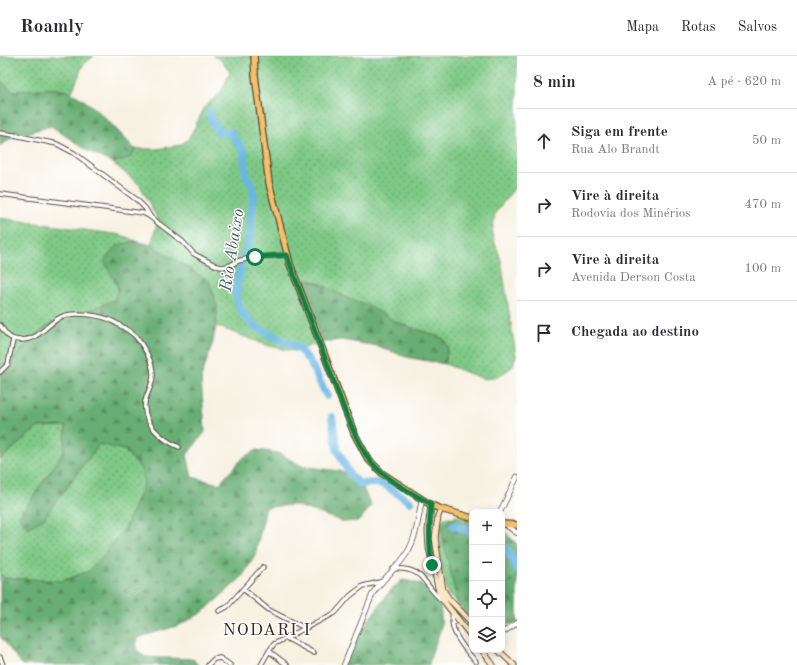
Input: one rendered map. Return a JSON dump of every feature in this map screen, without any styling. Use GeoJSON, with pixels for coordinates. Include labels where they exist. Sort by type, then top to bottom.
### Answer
{"type":"FeatureCollection","features":[{"type":"Feature","properties":{"kind":"main road"},"geometry":{"type":"LineString","coordinates":[[254,56],[254,75],[272,198],[290,264],[346,414],[368,459],[383,474],[422,500],[441,509],[469,517]]}},
{"type":"Feature","properties":{"kind":"main road"},"geometry":{"type":"LineString","coordinates":[[431,504],[428,531],[429,548],[439,592],[446,604],[469,633]]}},
{"type":"Feature","properties":{"kind":"main road"},"geometry":{"type":"LineString","coordinates":[[441,509],[438,516],[435,538],[443,590],[449,599],[469,621]]}},
{"type":"Feature","properties":{"kind":"main road"},"geometry":{"type":"LineString","coordinates":[[505,524],[517,525]]}},
{"type":"Feature","properties":{"kind":"main road"},"geometry":{"type":"LineString","coordinates":[[484,653],[493,665]]}},
{"type":"Feature","properties":{"kind":"main road"},"geometry":{"type":"LineString","coordinates":[[501,653],[514,665]]}},
{"type":"Feature","properties":{"kind":"street"},"geometry":{"type":"LineString","coordinates":[[0,133],[57,144],[74,153],[137,200],[145,208],[151,218]]}},
{"type":"Feature","properties":{"kind":"street"},"geometry":{"type":"LineString","coordinates":[[0,194],[143,213],[183,242],[194,254],[208,262],[222,267],[255,257],[287,255]]}},
{"type":"Feature","properties":{"kind":"street"},"geometry":{"type":"LineString","coordinates":[[0,325],[13,340],[31,339],[36,337],[49,324],[66,315],[74,314],[110,319],[136,336],[146,352],[153,372],[153,381],[146,401],[145,409],[149,424],[167,440],[179,447]]}},
{"type":"Feature","properties":{"kind":"street"},"geometry":{"type":"LineString","coordinates":[[0,372],[8,364],[13,340]]}},
{"type":"Feature","properties":{"kind":"street"},"geometry":{"type":"LineString","coordinates":[[501,509],[517,477]]}},
{"type":"Feature","properties":{"kind":"street"},"geometry":{"type":"LineString","coordinates":[[344,665],[373,593],[380,582],[406,554],[412,544],[422,500]]}},
{"type":"Feature","properties":{"kind":"street"},"geometry":{"type":"LineString","coordinates":[[505,525],[517,533]]}},
{"type":"Feature","properties":{"kind":"street"},"geometry":{"type":"LineString","coordinates":[[219,611],[227,607],[263,567]]}},
{"type":"Feature","properties":{"kind":"street"},"geometry":{"type":"LineString","coordinates":[[393,569],[407,569],[419,574],[436,597],[446,604]]}},
{"type":"Feature","properties":{"kind":"street"},"geometry":{"type":"LineString","coordinates":[[261,665],[268,651],[274,644],[335,613],[350,596],[363,586],[380,582]]}},
{"type":"Feature","properties":{"kind":"street"},"geometry":{"type":"LineString","coordinates":[[243,589],[269,610],[305,628]]}},
{"type":"Feature","properties":{"kind":"street"},"geometry":{"type":"LineString","coordinates":[[453,612],[451,618],[460,643],[476,662]]}},
{"type":"Feature","properties":{"kind":"street"},"geometry":{"type":"LineString","coordinates":[[505,631],[517,623]]}},
{"type":"Feature","properties":{"kind":"street"},"geometry":{"type":"LineString","coordinates":[[286,638],[314,653]]}},
{"type":"Feature","properties":{"kind":"street"},"geometry":{"type":"LineString","coordinates":[[268,651],[287,665]]}},
{"type":"Feature","properties":{"kind":"street"},"geometry":{"type":"LineString","coordinates":[[0,657],[3,665]]}},
{"type":"Feature","properties":{"kind":"street"},"geometry":{"type":"LineString","coordinates":[[208,665],[214,659],[220,658],[230,665]]}},
{"type":"Feature","properties":{"kind":"green space"},"geometry":{"type":"Polygon","coordinates":[[[0,56],[94,56],[83,65],[72,92],[57,89],[12,91],[0,80],[0,56]]]}},
{"type":"Feature","properties":{"kind":"green space"},"geometry":{"type":"Polygon","coordinates":[[[213,56],[517,56],[517,185],[495,213],[492,234],[501,260],[516,356],[512,367],[498,377],[484,379],[445,364],[448,347],[444,339],[396,322],[368,305],[349,299],[307,279],[303,296],[324,342],[294,351],[269,346],[216,326],[217,307],[209,281],[151,245],[158,220],[140,185],[113,163],[131,157],[135,149],[157,149],[181,145],[189,138],[205,107],[222,90],[230,72],[220,59],[213,56]]]}},
{"type":"Feature","properties":{"kind":"green space"},"geometry":{"type":"Polygon","coordinates":[[[0,80],[12,91],[58,89],[79,97],[100,113],[135,149],[131,157],[113,163],[88,151],[51,126],[13,137],[0,146],[0,80]]]}},
{"type":"Feature","properties":{"kind":"green space"},"geometry":{"type":"Polygon","coordinates":[[[0,218],[121,235],[136,241],[116,246],[118,288],[116,299],[35,335],[0,375],[0,218]]]}},
{"type":"Feature","properties":{"kind":"green space"},"geometry":{"type":"Polygon","coordinates":[[[136,241],[151,245],[209,281],[217,307],[213,342],[201,378],[205,432],[187,455],[192,477],[219,484],[244,457],[257,450],[278,453],[302,466],[340,471],[359,479],[371,506],[359,521],[344,522],[295,505],[266,507],[255,556],[242,577],[203,612],[180,625],[137,638],[136,649],[145,657],[193,659],[198,665],[22,665],[0,636],[0,575],[7,578],[62,581],[89,571],[125,529],[144,483],[140,467],[125,450],[99,444],[43,519],[28,528],[19,517],[64,452],[66,426],[38,427],[0,460],[0,375],[35,335],[57,320],[97,307],[115,299],[118,288],[104,261],[116,246],[136,241]]]}},
{"type":"Feature","properties":{"kind":"green space"},"geometry":{"type":"Polygon","coordinates":[[[306,279],[318,283],[349,299],[368,305],[396,322],[444,339],[448,347],[445,364],[406,357],[378,346],[341,340],[324,342],[303,296],[306,279]]]}},
{"type":"Feature","properties":{"kind":"green space"},"geometry":{"type":"Polygon","coordinates":[[[66,426],[64,452],[19,517],[43,519],[99,444],[124,450],[140,467],[144,483],[125,529],[89,571],[62,581],[7,578],[0,575],[0,460],[38,427],[66,426]]]}},
{"type":"Feature","properties":{"kind":"green space"},"geometry":{"type":"Polygon","coordinates":[[[456,516],[469,518],[469,616],[458,605],[443,540],[443,525],[456,516]]]}},
{"type":"Feature","properties":{"kind":"green space"},"geometry":{"type":"Polygon","coordinates":[[[444,518],[469,522],[469,615],[447,594],[440,553],[440,524],[444,518]]]}},
{"type":"Feature","properties":{"kind":"green space"},"geometry":{"type":"Polygon","coordinates":[[[505,532],[517,544],[517,623],[505,625],[505,532]]]}},
{"type":"Feature","properties":{"kind":"green space"},"geometry":{"type":"Polygon","coordinates":[[[402,580],[424,586],[429,589],[438,599],[441,615],[441,626],[429,665],[340,665],[352,643],[389,592],[402,580]]]}},
{"type":"Feature","properties":{"kind":"waterway","name":"Rio Abaixo"},"geometry":{"type":"LineString","coordinates":[[210,112],[212,122],[219,132],[227,132],[232,134],[244,152],[246,176],[252,184],[254,197],[251,215],[251,230],[238,279],[236,293],[239,305],[244,315],[254,326],[283,341]]}},
{"type":"Feature","properties":{"kind":"waterway","name":"Rio Abaixo"},"geometry":{"type":"LineString","coordinates":[[289,343],[299,348],[310,362],[327,396]]}},
{"type":"Feature","properties":{"kind":"waterway","name":"Rio Abaixo"},"geometry":{"type":"LineString","coordinates":[[332,417],[337,449],[350,475],[360,484],[377,483],[385,485],[410,502]]}},
{"type":"Feature","properties":{"kind":"waterway","name":"Rio Abaixo"},"geometry":{"type":"LineString","coordinates":[[453,525],[469,531]]}},
{"type":"Feature","properties":{"kind":"waterway","name":"Rio Abaixo"},"geometry":{"type":"LineString","coordinates":[[503,545],[509,552],[517,570]]}},
{"type":"Feature","properties":{"kind":"district","name":"NODARI I"},"geometry":{"type":"Point","coordinates":[267,629]}},
{"type":"Feature","properties":{"kind":"route"},"geometry":{"type":"LineString","coordinates":[[255,257],[287,255],[346,414],[368,459],[383,474],[422,500],[431,504],[428,531],[432,565]]}}]}
